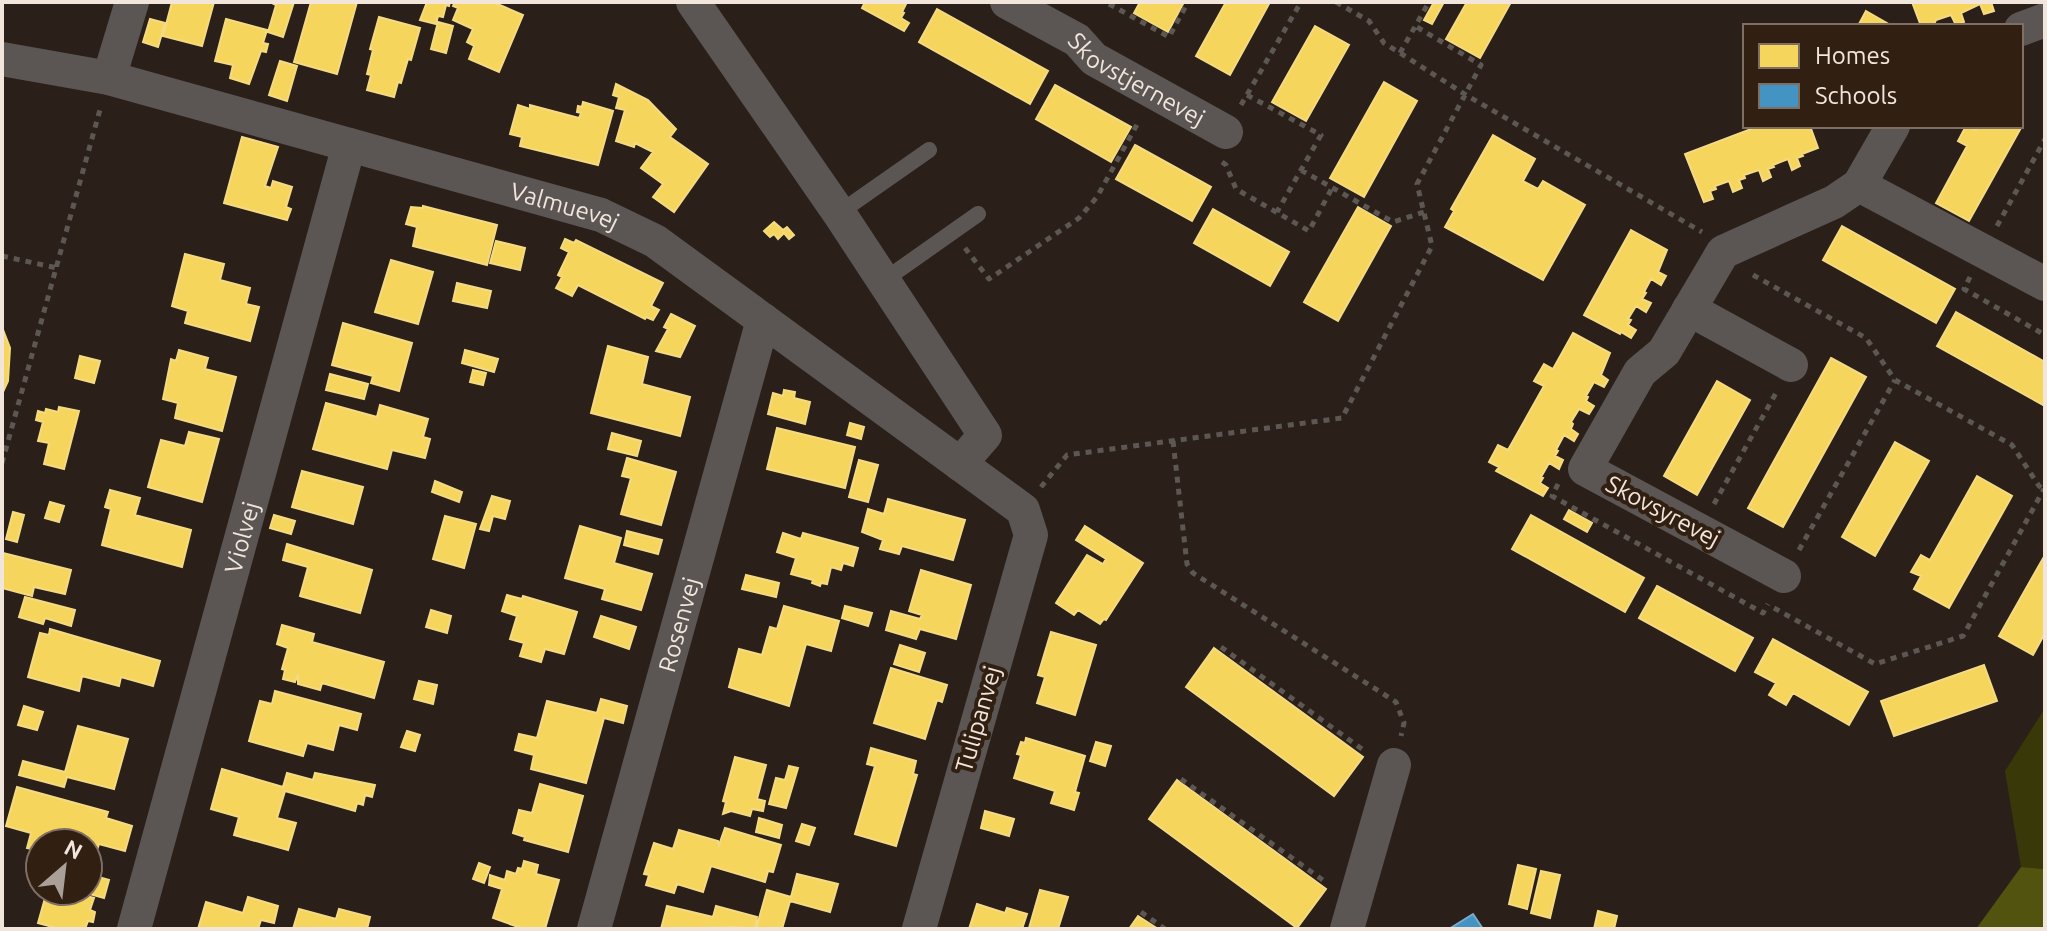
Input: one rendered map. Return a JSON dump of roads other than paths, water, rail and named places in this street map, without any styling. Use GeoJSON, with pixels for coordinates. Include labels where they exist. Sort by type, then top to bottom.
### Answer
{"type":"FeatureCollection","features":[{"type":"Feature","properties":{"kind":"street"},"geometry":{"type":"LineString","coordinates":[[109,78],[132,2]]}},
{"type":"Feature","properties":{"kind":"street"},"geometry":{"type":"LineString","coordinates":[[693,2],[839,213],[985,435],[960,464]]}},
{"type":"Feature","properties":{"kind":"street","name":"Skovstjernevej"},"geometry":{"type":"LineString","coordinates":[[1007,2],[1077,40],[1094,59],[1226,132]]}},
{"type":"Feature","properties":{"kind":"street"},"geometry":{"type":"LineString","coordinates":[[2023,28],[2045,20]]}},
{"type":"Feature","properties":{"kind":"street","name":"Valmuevej"},"geometry":{"type":"LineString","coordinates":[[2,59],[109,78],[601,215],[655,241],[1023,510]]}},
{"type":"Feature","properties":{"kind":"street","name":"Skovsyrevej"},"geometry":{"type":"LineString","coordinates":[[1776,591],[1699,530],[1585,469],[1640,372],[1664,352],[1723,252],[1834,202],[1859,185],[1892,128]]}},
{"type":"Feature","properties":{"kind":"street","name":"Violvej"},"geometry":{"type":"LineString","coordinates":[[134,929],[349,145]]}},
{"type":"Feature","properties":{"kind":"street"},"geometry":{"type":"LineString","coordinates":[[1859,185],[2045,284]]}},
{"type":"Feature","properties":{"kind":"street"},"geometry":{"type":"LineString","coordinates":[[1689,309],[1791,365]]}},
{"type":"Feature","properties":{"kind":"street","name":"Rosenvej"},"geometry":{"type":"LineString","coordinates":[[594,929],[763,320]]}},
{"type":"Feature","properties":{"kind":"street","name":"Tulipanvej"},"geometry":{"type":"LineString","coordinates":[[919,929],[1031,535],[1023,510]]}},
{"type":"Feature","properties":{"kind":"street"},"geometry":{"type":"LineString","coordinates":[[1351,916],[1393,768]]}},
{"type":"Feature","properties":{"kind":"lane"},"geometry":{"type":"LineString","coordinates":[[839,213],[929,150]]}},
{"type":"Feature","properties":{"kind":"lane"},"geometry":{"type":"LineString","coordinates":[[883,281],[978,214]]}}]}
